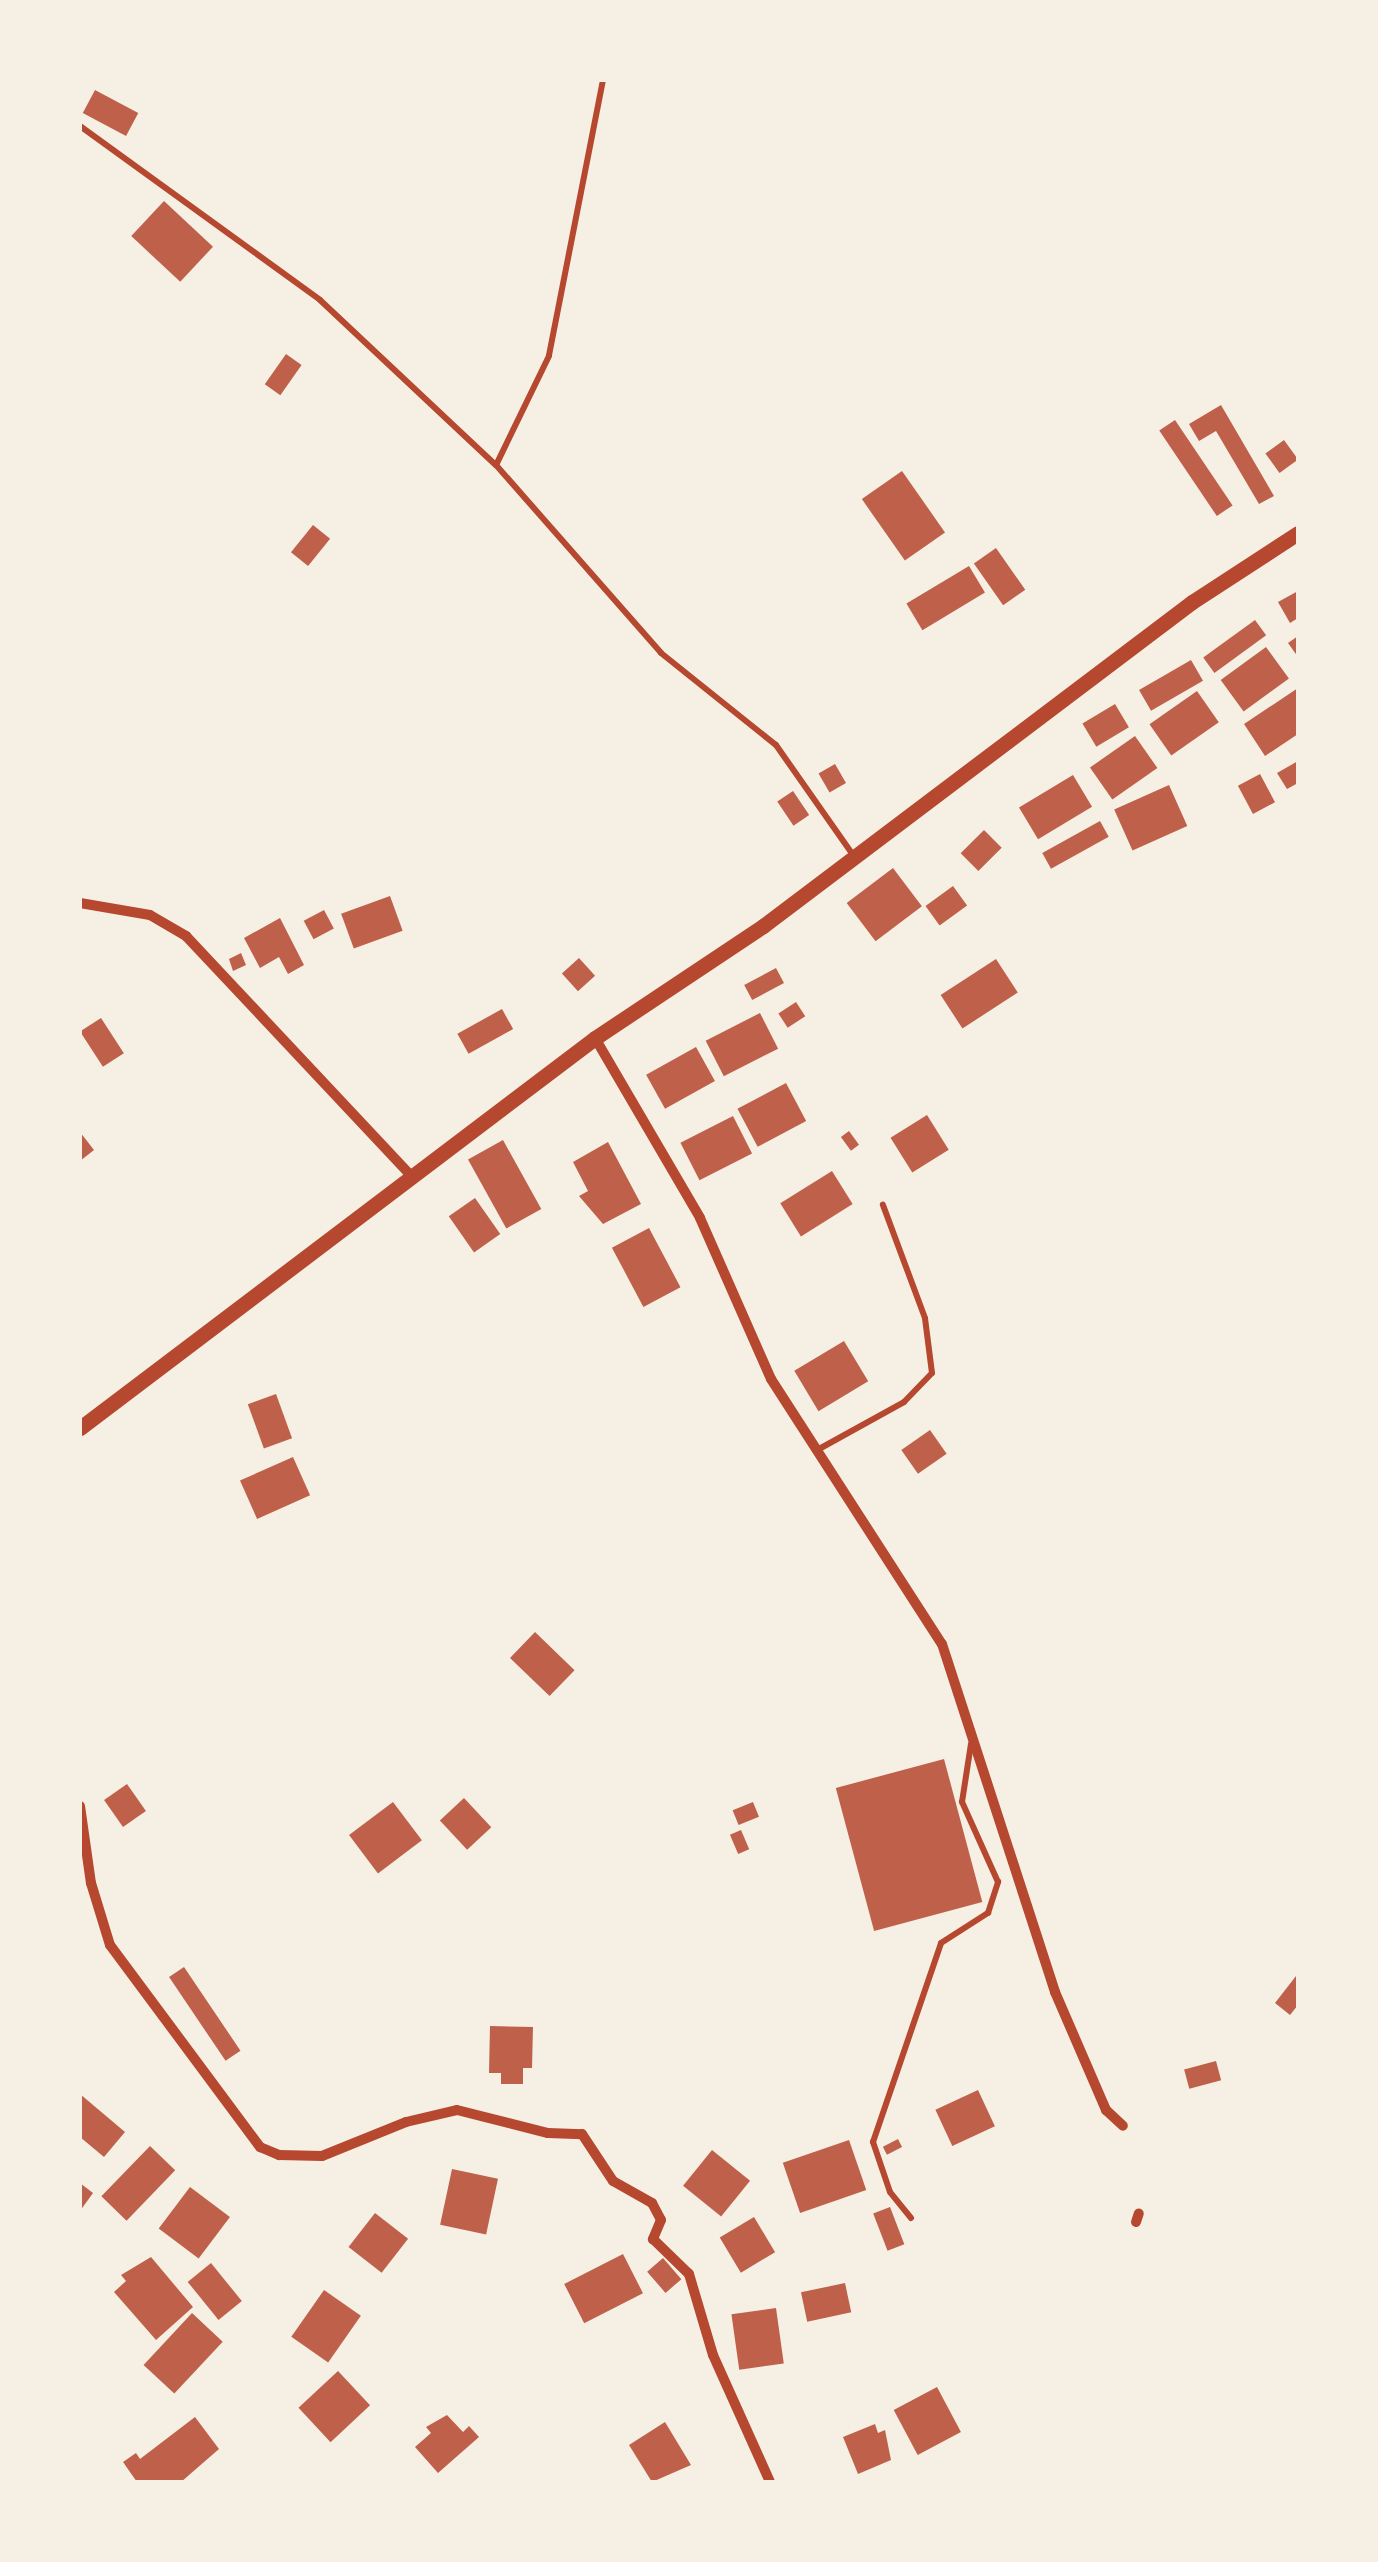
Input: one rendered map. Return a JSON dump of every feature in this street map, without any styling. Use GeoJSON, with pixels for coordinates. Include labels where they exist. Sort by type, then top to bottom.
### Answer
{"type":"FeatureCollection","features":[{"type":"Feature","properties":{"kind":"main road"},"geometry":{"type":"LineString","coordinates":[[80,1428],[595,1038],[855,859],[1178,612],[1298,533]]}},
{"type":"Feature","properties":{"kind":"street"},"geometry":{"type":"LineString","coordinates":[[80,903],[150,915],[186,936],[412,1176]]}},
{"type":"Feature","properties":{"kind":"street"},"geometry":{"type":"LineString","coordinates":[[595,1038],[700,1218],[771,1379],[942,1644],[971,1744],[1055,1992],[1106,2110],[1123,2126]]}},
{"type":"Feature","properties":{"kind":"street"},"geometry":{"type":"LineString","coordinates":[[80,1806],[91,1883],[110,1945],[260,2147],[298,2158],[322,2156],[406,2122],[457,2110],[548,2134],[582,2134],[613,2181],[652,2203],[661,2220],[653,2240],[689,2274],[713,2355],[770,2482]]}},
{"type":"Feature","properties":{"kind":"lane"},"geometry":{"type":"LineString","coordinates":[[496,466],[549,356],[603,80]]}},
{"type":"Feature","properties":{"kind":"lane"},"geometry":{"type":"LineString","coordinates":[[80,126],[320,300],[496,466],[661,653],[776,745],[855,859]]}},
{"type":"Feature","properties":{"kind":"lane"},"geometry":{"type":"LineString","coordinates":[[819,1449],[904,1402],[932,1373],[925,1318],[883,1205]]}},
{"type":"Feature","properties":{"kind":"lane"},"geometry":{"type":"LineString","coordinates":[[911,2218],[890,2192],[873,2142],[942,1943],[988,1912],[998,1882],[962,1802],[971,1744]]}},
{"type":"Feature","properties":{"kind":"building"},"geometry":{"type":"Polygon","coordinates":[[[95,90],[138,113],[126,136],[83,113],[95,90]]]}},
{"type":"Feature","properties":{"kind":"building"},"geometry":{"type":"Polygon","coordinates":[[[164,201],[213,247],[180,282],[131,236],[164,201]]]}},
{"type":"Feature","properties":{"kind":"building"},"geometry":{"type":"Polygon","coordinates":[[[286,354],[302,365],[280,395],[265,384],[286,354]]]}},
{"type":"Feature","properties":{"kind":"building"},"geometry":{"type":"Polygon","coordinates":[[[1221,405],[1274,496],[1259,504],[1216,431],[1199,441],[1189,424],[1221,405]]]}},
{"type":"Feature","properties":{"kind":"building"},"geometry":{"type":"Polygon","coordinates":[[[1175,420],[1233,505],[1217,516],[1159,431],[1175,420]]]}},
{"type":"Feature","properties":{"kind":"building"},"geometry":{"type":"Polygon","coordinates":[[[1284,440],[1298,459],[1279,473],[1265,454],[1284,440]]]}},
{"type":"Feature","properties":{"kind":"building"},"geometry":{"type":"Polygon","coordinates":[[[902,471],[945,532],[905,561],[862,499],[902,471]]]}},
{"type":"Feature","properties":{"kind":"building"},"geometry":{"type":"Polygon","coordinates":[[[313,525],[330,539],[308,566],[291,552],[313,525]]]}},
{"type":"Feature","properties":{"kind":"building"},"geometry":{"type":"Polygon","coordinates":[[[996,548],[1025,590],[1003,605],[974,563],[996,548]]]}},
{"type":"Feature","properties":{"kind":"building"},"geometry":{"type":"Polygon","coordinates":[[[969,566],[985,593],[922,630],[906,604],[969,566]]]}},
{"type":"Feature","properties":{"kind":"building"},"geometry":{"type":"Polygon","coordinates":[[[1298,591],[1298,618],[1290,623],[1278,602],[1298,591]]]}},
{"type":"Feature","properties":{"kind":"building"},"geometry":{"type":"Polygon","coordinates":[[[1255,620],[1266,635],[1214,673],[1203,658],[1255,620]]]}},
{"type":"Feature","properties":{"kind":"building"},"geometry":{"type":"Polygon","coordinates":[[[1298,636],[1298,657],[1288,643],[1298,636]]]}},
{"type":"Feature","properties":{"kind":"building"},"geometry":{"type":"Polygon","coordinates":[[[1266,647],[1289,679],[1244,711],[1221,680],[1266,647]]]}},
{"type":"Feature","properties":{"kind":"building"},"geometry":{"type":"Polygon","coordinates":[[[1191,660],[1203,681],[1151,711],[1139,690],[1191,660]]]}},
{"type":"Feature","properties":{"kind":"building"},"geometry":{"type":"Polygon","coordinates":[[[1298,688],[1298,734],[1265,756],[1244,724],[1298,688]]]}},
{"type":"Feature","properties":{"kind":"building"},"geometry":{"type":"Polygon","coordinates":[[[1197,691],[1219,722],[1171,755],[1149,724],[1197,691]]]}},
{"type":"Feature","properties":{"kind":"building"},"geometry":{"type":"Polygon","coordinates":[[[1115,704],[1129,727],[1096,747],[1082,724],[1115,704]]]}},
{"type":"Feature","properties":{"kind":"building"},"geometry":{"type":"Polygon","coordinates":[[[1135,736],[1157,768],[1112,799],[1090,768],[1135,736]]]}},
{"type":"Feature","properties":{"kind":"building"},"geometry":{"type":"Polygon","coordinates":[[[1298,761],[1298,783],[1287,789],[1277,773],[1298,761]]]}},
{"type":"Feature","properties":{"kind":"building"},"geometry":{"type":"Polygon","coordinates":[[[835,764],[846,783],[830,793],[819,774],[835,764]]]}},
{"type":"Feature","properties":{"kind":"building"},"geometry":{"type":"Polygon","coordinates":[[[1260,774],[1275,802],[1253,814],[1238,786],[1260,774]]]}},
{"type":"Feature","properties":{"kind":"building"},"geometry":{"type":"Polygon","coordinates":[[[1073,775],[1092,807],[1038,839],[1019,807],[1073,775]]]}},
{"type":"Feature","properties":{"kind":"building"},"geometry":{"type":"Polygon","coordinates":[[[1169,785],[1187,826],[1132,851],[1114,809],[1169,785]]]}},
{"type":"Feature","properties":{"kind":"building"},"geometry":{"type":"Polygon","coordinates":[[[793,791],[809,815],[793,826],[777,802],[793,791]]]}},
{"type":"Feature","properties":{"kind":"building"},"geometry":{"type":"Polygon","coordinates":[[[1100,821],[1109,837],[1051,869],[1042,853],[1100,821]]]}},
{"type":"Feature","properties":{"kind":"building"},"geometry":{"type":"Polygon","coordinates":[[[984,830],[1002,848],[978,871],[961,853],[984,830]]]}},
{"type":"Feature","properties":{"kind":"building"},"geometry":{"type":"Polygon","coordinates":[[[893,868],[922,906],[876,941],[847,903],[893,868]]]}},
{"type":"Feature","properties":{"kind":"building"},"geometry":{"type":"Polygon","coordinates":[[[953,886],[967,905],[940,925],[925,906],[953,886]]]}},
{"type":"Feature","properties":{"kind":"building"},"geometry":{"type":"Polygon","coordinates":[[[390,896],[403,931],[354,949],[341,914],[390,896]]]}},
{"type":"Feature","properties":{"kind":"building"},"geometry":{"type":"Polygon","coordinates":[[[324,910],[334,929],[314,939],[304,921],[324,910]]]}},
{"type":"Feature","properties":{"kind":"building"},"geometry":{"type":"Polygon","coordinates":[[[280,918],[304,965],[288,974],[279,957],[260,968],[244,938],[280,918]]]}},
{"type":"Feature","properties":{"kind":"building"},"geometry":{"type":"Polygon","coordinates":[[[241,953],[246,965],[233,971],[229,959],[241,953]]]}},
{"type":"Feature","properties":{"kind":"building"},"geometry":{"type":"Polygon","coordinates":[[[579,958],[595,976],[578,991],[562,973],[579,958]]]}},
{"type":"Feature","properties":{"kind":"building"},"geometry":{"type":"Polygon","coordinates":[[[996,959],[1018,993],[962,1028],[941,995],[996,959]]]}},
{"type":"Feature","properties":{"kind":"building"},"geometry":{"type":"Polygon","coordinates":[[[776,968],[784,983],[752,1000],[744,985],[776,968]]]}},
{"type":"Feature","properties":{"kind":"building"},"geometry":{"type":"Polygon","coordinates":[[[796,1002],[805,1016],[788,1028],[778,1013],[796,1002]]]}},
{"type":"Feature","properties":{"kind":"building"},"geometry":{"type":"Polygon","coordinates":[[[502,1009],[513,1029],[469,1054],[457,1034],[502,1009]]]}},
{"type":"Feature","properties":{"kind":"building"},"geometry":{"type":"Polygon","coordinates":[[[760,1013],[778,1049],[724,1076],[706,1041],[760,1013]]]}},
{"type":"Feature","properties":{"kind":"building"},"geometry":{"type":"Polygon","coordinates":[[[101,1018],[124,1053],[103,1067],[80,1032],[101,1018]]]}},
{"type":"Feature","properties":{"kind":"building"},"geometry":{"type":"Polygon","coordinates":[[[696,1047],[715,1081],[665,1109],[646,1075],[696,1047]]]}},
{"type":"Feature","properties":{"kind":"building"},"geometry":{"type":"Polygon","coordinates":[[[786,1083],[806,1121],[758,1147],[737,1109],[786,1083]]]}},
{"type":"Feature","properties":{"kind":"building"},"geometry":{"type":"Polygon","coordinates":[[[927,1115],[949,1150],[912,1173],[891,1138],[927,1115]]]}},
{"type":"Feature","properties":{"kind":"building"},"geometry":{"type":"Polygon","coordinates":[[[733,1116],[752,1153],[699,1180],[680,1143],[733,1116]]]}},
{"type":"Feature","properties":{"kind":"building"},"geometry":{"type":"Polygon","coordinates":[[[849,1131],[859,1145],[851,1151],[841,1137],[849,1131]]]}},
{"type":"Feature","properties":{"kind":"building"},"geometry":{"type":"Polygon","coordinates":[[[80,1132],[94,1150],[80,1161],[80,1132]]]}},
{"type":"Feature","properties":{"kind":"building"},"geometry":{"type":"Polygon","coordinates":[[[503,1140],[541,1209],[506,1228],[468,1159],[503,1140]]]}},
{"type":"Feature","properties":{"kind":"building"},"geometry":{"type":"Polygon","coordinates":[[[608,1142],[641,1204],[603,1224],[579,1196],[588,1191],[573,1162],[608,1142]]]}},
{"type":"Feature","properties":{"kind":"building"},"geometry":{"type":"Polygon","coordinates":[[[832,1171],[853,1204],[801,1236],[780,1203],[832,1171]]]}},
{"type":"Feature","properties":{"kind":"building"},"geometry":{"type":"Polygon","coordinates":[[[475,1198],[500,1234],[474,1252],[449,1216],[475,1198]]]}},
{"type":"Feature","properties":{"kind":"building"},"geometry":{"type":"Polygon","coordinates":[[[649,1228],[680,1287],[643,1307],[612,1248],[649,1228]]]}},
{"type":"Feature","properties":{"kind":"building"},"geometry":{"type":"Polygon","coordinates":[[[844,1341],[868,1381],[818,1411],[794,1371],[844,1341]]]}},
{"type":"Feature","properties":{"kind":"building"},"geometry":{"type":"Polygon","coordinates":[[[276,1394],[292,1438],[264,1448],[248,1404],[276,1394]]]}},
{"type":"Feature","properties":{"kind":"building"},"geometry":{"type":"Polygon","coordinates":[[[930,1430],[947,1454],[918,1474],[901,1450],[930,1430]]]}},
{"type":"Feature","properties":{"kind":"building"},"geometry":{"type":"Polygon","coordinates":[[[293,1457],[310,1495],[257,1519],[240,1481],[293,1457]]]}},
{"type":"Feature","properties":{"kind":"building"},"geometry":{"type":"Polygon","coordinates":[[[535,1632],[575,1670],[550,1696],[510,1658],[535,1632]]]}},
{"type":"Feature","properties":{"kind":"building"},"geometry":{"type":"Polygon","coordinates":[[[944,1759],[982,1902],[874,1931],[836,1788],[944,1759]]]}},
{"type":"Feature","properties":{"kind":"building"},"geometry":{"type":"Polygon","coordinates":[[[127,1784],[146,1811],[123,1827],[104,1800],[127,1784]]]}},
{"type":"Feature","properties":{"kind":"building"},"geometry":{"type":"Polygon","coordinates":[[[464,1798],[491,1827],[467,1850],[440,1821],[464,1798]]]}},
{"type":"Feature","properties":{"kind":"building"},"geometry":{"type":"Polygon","coordinates":[[[393,1802],[422,1840],[378,1873],[349,1835],[393,1802]]]}},
{"type":"Feature","properties":{"kind":"building"},"geometry":{"type":"Polygon","coordinates":[[[753,1802],[759,1817],[739,1825],[733,1810],[753,1802]]]}},
{"type":"Feature","properties":{"kind":"building"},"geometry":{"type":"Polygon","coordinates":[[[741,1830],[749,1849],[738,1854],[730,1835],[741,1830]]]}},
{"type":"Feature","properties":{"kind":"building"},"geometry":{"type":"Polygon","coordinates":[[[184,1967],[240,2051],[226,2061],[169,1977],[184,1967]]]}},
{"type":"Feature","properties":{"kind":"building"},"geometry":{"type":"Polygon","coordinates":[[[1296,1976],[1298,2005],[1290,2015],[1275,2003],[1296,1976]]]}},
{"type":"Feature","properties":{"kind":"building"},"geometry":{"type":"Polygon","coordinates":[[[490,2026],[533,2027],[532,2068],[523,2068],[523,2084],[501,2084],[501,2073],[489,2073],[490,2026]]]}},
{"type":"Feature","properties":{"kind":"building"},"geometry":{"type":"Polygon","coordinates":[[[1216,2061],[1221,2080],[1189,2089],[1184,2070],[1216,2061]]]}},
{"type":"Feature","properties":{"kind":"building"},"geometry":{"type":"Polygon","coordinates":[[[978,2090],[995,2126],[952,2146],[935,2110],[978,2090]]]}},
{"type":"Feature","properties":{"kind":"building"},"geometry":{"type":"Polygon","coordinates":[[[80,2094],[125,2132],[104,2157],[80,2137],[80,2094]]]}},
{"type":"Feature","properties":{"kind":"building"},"geometry":{"type":"Polygon","coordinates":[[[898,2139],[902,2147],[887,2155],[883,2147],[898,2139]]]}},
{"type":"Feature","properties":{"kind":"building"},"geometry":{"type":"Polygon","coordinates":[[[849,2140],[866,2190],[800,2213],[783,2163],[849,2140]]]}},
{"type":"Feature","properties":{"kind":"building"},"geometry":{"type":"Polygon","coordinates":[[[150,2146],[175,2170],[127,2221],[101,2196],[150,2146]]]}},
{"type":"Feature","properties":{"kind":"building"},"geometry":{"type":"Polygon","coordinates":[[[712,2150],[750,2181],[721,2217],[683,2186],[712,2150]]]}},
{"type":"Feature","properties":{"kind":"building"},"geometry":{"type":"Polygon","coordinates":[[[452,2169],[498,2179],[486,2235],[440,2225],[452,2169]]]}},
{"type":"Feature","properties":{"kind":"building"},"geometry":{"type":"Polygon","coordinates":[[[80,2183],[93,2193],[80,2211],[80,2183]]]}},
{"type":"Feature","properties":{"kind":"building"},"geometry":{"type":"Polygon","coordinates":[[[190,2187],[230,2217],[199,2259],[159,2229],[190,2187]]]}},
{"type":"Feature","properties":{"kind":"building"},"geometry":{"type":"Polygon","coordinates":[[[890,2207],[904,2244],[888,2251],[873,2213],[890,2207]]]}},
{"type":"Feature","properties":{"kind":"building"},"geometry":{"type":"Polygon","coordinates":[[[375,2213],[408,2239],[382,2273],[349,2247],[375,2213]]]}},
{"type":"Feature","properties":{"kind":"building"},"geometry":{"type":"Polygon","coordinates":[[[754,2217],[775,2252],[741,2273],[720,2238],[754,2217]]]}},
{"type":"Feature","properties":{"kind":"building"},"geometry":{"type":"Polygon","coordinates":[[[623,2254],[643,2293],[584,2323],[564,2284],[623,2254]]]}},
{"type":"Feature","properties":{"kind":"building"},"geometry":{"type":"Polygon","coordinates":[[[151,2257],[193,2307],[156,2340],[114,2292],[126,2281],[121,2275],[151,2257]]]}},
{"type":"Feature","properties":{"kind":"building"},"geometry":{"type":"Polygon","coordinates":[[[663,2258],[681,2279],[666,2293],[647,2272],[663,2258]]]}},
{"type":"Feature","properties":{"kind":"building"},"geometry":{"type":"Polygon","coordinates":[[[211,2263],[242,2301],[219,2320],[188,2282],[211,2263]]]}},
{"type":"Feature","properties":{"kind":"building"},"geometry":{"type":"Polygon","coordinates":[[[845,2283],[851,2312],[807,2322],[801,2292],[845,2283]]]}},
{"type":"Feature","properties":{"kind":"building"},"geometry":{"type":"Polygon","coordinates":[[[324,2290],[361,2316],[328,2363],[291,2337],[324,2290]]]}},
{"type":"Feature","properties":{"kind":"building"},"geometry":{"type":"Polygon","coordinates":[[[776,2308],[784,2363],[739,2370],[731,2314],[776,2308]]]}},
{"type":"Feature","properties":{"kind":"building"},"geometry":{"type":"Polygon","coordinates":[[[192,2313],[223,2342],[174,2394],[144,2365],[192,2313]]]}},
{"type":"Feature","properties":{"kind":"building"},"geometry":{"type":"Polygon","coordinates":[[[338,2371],[370,2405],[331,2442],[299,2408],[338,2371]]]}},
{"type":"Feature","properties":{"kind":"building"},"geometry":{"type":"Polygon","coordinates":[[[937,2387],[961,2432],[918,2455],[894,2410],[937,2387]]]}},
{"type":"Feature","properties":{"kind":"building"},"geometry":{"type":"Polygon","coordinates":[[[447,2415],[463,2432],[469,2426],[479,2437],[438,2473],[415,2447],[431,2433],[426,2427],[447,2415]]]}},
{"type":"Feature","properties":{"kind":"building"},"geometry":{"type":"Polygon","coordinates":[[[195,2417],[219,2449],[181,2482],[137,2482],[123,2462],[136,2453],[140,2459],[195,2417]]]}},
{"type":"Feature","properties":{"kind":"building"},"geometry":{"type":"Polygon","coordinates":[[[665,2422],[691,2465],[652,2482],[629,2445],[665,2422]]]}},
{"type":"Feature","properties":{"kind":"building"},"geometry":{"type":"Polygon","coordinates":[[[875,2424],[878,2433],[885,2430],[891,2460],[858,2474],[843,2437],[875,2424]]]}}]}
